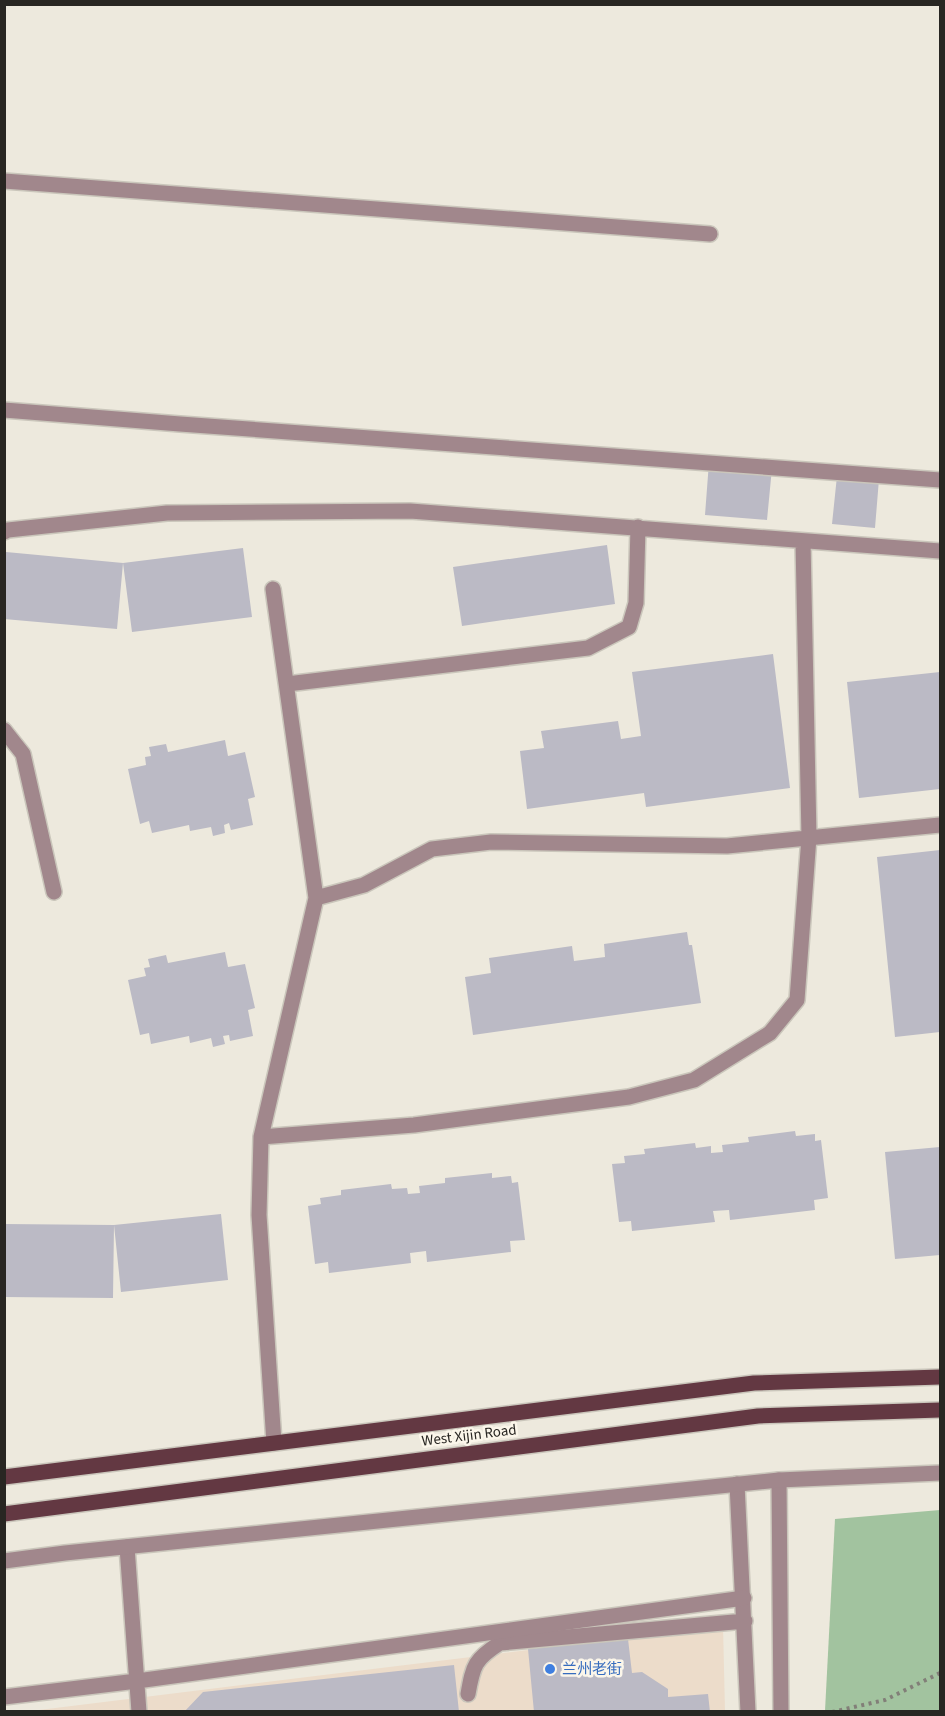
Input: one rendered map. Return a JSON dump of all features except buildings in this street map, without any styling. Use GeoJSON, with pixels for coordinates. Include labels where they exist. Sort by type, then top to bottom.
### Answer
{"type":"FeatureCollection","features":[{"type":"Feature","properties":{"kind":"main road","name":"West Xijin Road"},"geometry":{"type":"LineString","coordinates":[[4,1477],[754,1383],[940,1377]]}},
{"type":"Feature","properties":{"kind":"main road","name":"West Xijin Road"},"geometry":{"type":"LineString","coordinates":[[4,1514],[758,1416],[940,1410]]}},
{"type":"Feature","properties":{"kind":"street"},"geometry":{"type":"LineString","coordinates":[[4,181],[710,234]]}},
{"type":"Feature","properties":{"kind":"street"},"geometry":{"type":"LineString","coordinates":[[4,410],[940,480]]}},
{"type":"Feature","properties":{"kind":"street"},"geometry":{"type":"LineString","coordinates":[[4,532],[167,513],[410,511],[940,551]]}},
{"type":"Feature","properties":{"kind":"street"},"geometry":{"type":"LineString","coordinates":[[287,684],[588,648],[629,627],[636,603],[638,527]]}},
{"type":"Feature","properties":{"kind":"street"},"geometry":{"type":"LineString","coordinates":[[261,1137],[414,1125],[629,1097],[694,1080],[770,1033],[797,1000],[809,837],[803,542]]}},
{"type":"Feature","properties":{"kind":"street"},"geometry":{"type":"LineString","coordinates":[[273,589],[316,898],[261,1137],[259,1215],[274,1443]]}},
{"type":"Feature","properties":{"kind":"street"},"geometry":{"type":"LineString","coordinates":[[4,730],[22,754],[54,892]]}},
{"type":"Feature","properties":{"kind":"street"},"geometry":{"type":"LineString","coordinates":[[316,898],[364,885],[432,849],[491,842],[727,846],[940,825]]}},
{"type":"Feature","properties":{"kind":"street"},"geometry":{"type":"LineString","coordinates":[[4,1561],[779,1480],[940,1473]]}},
{"type":"Feature","properties":{"kind":"street"},"geometry":{"type":"LineString","coordinates":[[779,1480],[781,1712]]}},
{"type":"Feature","properties":{"kind":"street"},"geometry":{"type":"LineString","coordinates":[[737,1484],[748,1712]]}},
{"type":"Feature","properties":{"kind":"street"},"geometry":{"type":"LineString","coordinates":[[127,1547],[140,1712]]}},
{"type":"Feature","properties":{"kind":"street"},"geometry":{"type":"LineString","coordinates":[[4,1697],[744,1598]]}},
{"type":"Feature","properties":{"kind":"street"},"geometry":{"type":"LineString","coordinates":[[468,1694],[472,1672],[481,1655],[500,1643],[745,1621]]}},
{"type":"Feature","properties":{"kind":"path"},"geometry":{"type":"LineString","coordinates":[[832,1712],[885,1700],[940,1672]]}},
{"type":"Feature","properties":{"kind":"shaded area","name":"兰州老街"},"geometry":{"type":"Polygon","coordinates":[[[723,1626],[725,1711],[31,1711],[723,1626]]]}},
{"type":"Feature","properties":{"kind":"green space"},"geometry":{"type":"Polygon","coordinates":[[[940,1510],[940,1711],[825,1711],[835,1519],[940,1510]]]}},
{"type":"Feature","properties":{"kind":"place","name":"兰州老街"},"geometry":{"type":"Point","coordinates":[550,1669]}}]}
